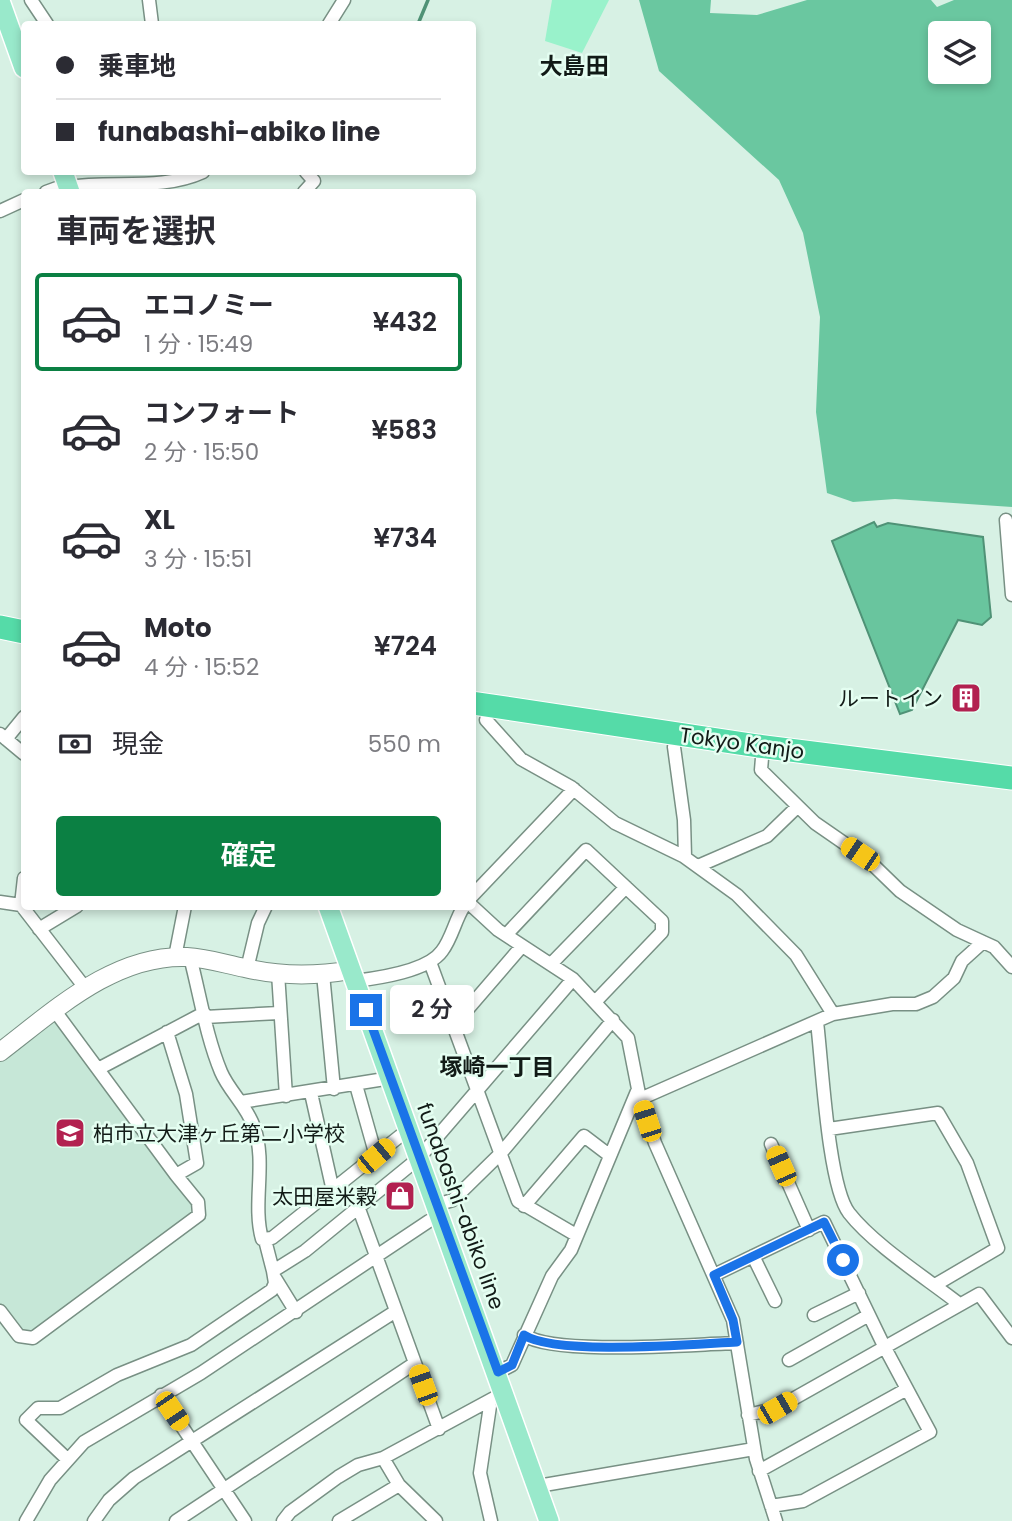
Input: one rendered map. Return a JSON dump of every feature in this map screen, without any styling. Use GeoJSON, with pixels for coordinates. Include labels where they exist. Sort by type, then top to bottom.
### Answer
{"type":"FeatureCollection","features":[{"type":"Feature","properties":{"kind":"highway"},"geometry":{"type":"LineString","coordinates":[[0,639],[19,632]]}},
{"type":"Feature","properties":{"kind":"highway","name":"Tokyo Kanjo"},"geometry":{"type":"LineString","coordinates":[[477,714],[674,747],[1012,793]]}},
{"type":"Feature","properties":{"kind":"highway","name":"Tokyo Kanjo"},"geometry":{"type":"LineString","coordinates":[[477,714],[1012,778]]}},
{"type":"Feature","properties":{"kind":"main road"},"geometry":{"type":"LineString","coordinates":[[1,7],[21,60]]}},
{"type":"Feature","properties":{"kind":"main road","name":"funabashi-abiko line"},"geometry":{"type":"LineString","coordinates":[[329,910],[498,1372],[549,1521]]}},
{"type":"Feature","properties":{"kind":"street"},"geometry":{"type":"LineString","coordinates":[[31,0],[45,21]]}},
{"type":"Feature","properties":{"kind":"street"},"geometry":{"type":"LineString","coordinates":[[149,0],[152,21]]}},
{"type":"Feature","properties":{"kind":"street"},"geometry":{"type":"LineString","coordinates":[[330,21],[344,0]]}},
{"type":"Feature","properties":{"kind":"street"},"geometry":{"type":"LineString","coordinates":[[67,184],[175,181],[194,175]]}},
{"type":"Feature","properties":{"kind":"street"},"geometry":{"type":"LineString","coordinates":[[307,189],[314,181],[309,175]]}},
{"type":"Feature","properties":{"kind":"street"},"geometry":{"type":"LineString","coordinates":[[0,211],[21,201]]}},
{"type":"Feature","properties":{"kind":"street"},"geometry":{"type":"LineString","coordinates":[[1006,520],[1012,595]]}},
{"type":"Feature","properties":{"kind":"street"},"geometry":{"type":"LineString","coordinates":[[477,714],[521,759],[574,789],[615,824],[685,857],[737,895],[786,943],[833,1014]]}},
{"type":"Feature","properties":{"kind":"street"},"geometry":{"type":"LineString","coordinates":[[21,720],[3,736],[21,751]]}},
{"type":"Feature","properties":{"kind":"street"},"geometry":{"type":"LineString","coordinates":[[674,747],[684,820],[685,857]]}},
{"type":"Feature","properties":{"kind":"street"},"geometry":{"type":"LineString","coordinates":[[762,758],[761,770],[797,807],[867,859],[917,904],[994,947],[1012,967]]}},
{"type":"Feature","properties":{"kind":"street"},"geometry":{"type":"LineString","coordinates":[[476,892],[574,789]]}},
{"type":"Feature","properties":{"kind":"street"},"geometry":{"type":"LineString","coordinates":[[698,866],[766,835],[797,807]]}},
{"type":"Feature","properties":{"kind":"street"},"geometry":{"type":"LineString","coordinates":[[506,935],[586,850],[662,921],[662,932],[596,1002]]}},
{"type":"Feature","properties":{"kind":"street"},"geometry":{"type":"LineString","coordinates":[[551,964],[626,887]]}},
{"type":"Feature","properties":{"kind":"street"},"geometry":{"type":"LineString","coordinates":[[0,902],[21,905]]}},
{"type":"Feature","properties":{"kind":"street"},"geometry":{"type":"LineString","coordinates":[[476,909],[506,935],[573,979],[628,1038],[639,1094],[655,1143],[733,1320],[754,1449],[776,1521]]}},
{"type":"Feature","properties":{"kind":"street"},"geometry":{"type":"LineString","coordinates":[[25,910],[86,989]]}},
{"type":"Feature","properties":{"kind":"street"},"geometry":{"type":"LineString","coordinates":[[39,929],[70,910]]}},
{"type":"Feature","properties":{"kind":"street"},"geometry":{"type":"LineString","coordinates":[[185,910],[182,957],[223,1076],[254,1127],[259,1149],[256,1217],[274,1274],[296,1312]]}},
{"type":"Feature","properties":{"kind":"street"},"geometry":{"type":"LineString","coordinates":[[247,969],[258,923],[264,910]]}},
{"type":"Feature","properties":{"kind":"street"},"geometry":{"type":"LineString","coordinates":[[0,1052],[86,989],[124,968],[182,957],[278,973],[398,973],[429,962],[442,951],[462,910]]}},
{"type":"Feature","properties":{"kind":"street"},"geometry":{"type":"LineString","coordinates":[[498,1372],[512,1365],[552,1276],[571,1250],[609,1155],[639,1094],[833,1014],[892,1004],[916,1004],[933,997],[954,978],[962,961],[983,942]]}},
{"type":"Feature","properties":{"kind":"street"},"geometry":{"type":"LineString","coordinates":[[454,1025],[522,946]]}},
{"type":"Feature","properties":{"kind":"street"},"geometry":{"type":"LineString","coordinates":[[429,962],[518,1201],[576,1235]]}},
{"type":"Feature","properties":{"kind":"street"},"geometry":{"type":"LineString","coordinates":[[278,973],[286,1096]]}},
{"type":"Feature","properties":{"kind":"street"},"geometry":{"type":"LineString","coordinates":[[323,974],[334,1089]]}},
{"type":"Feature","properties":{"kind":"street"},"geometry":{"type":"LineString","coordinates":[[66,1458],[26,1420],[38,1408],[60,1408],[117,1375],[194,1343],[272,1290],[274,1274],[359,1209],[419,1158],[573,979]]}},
{"type":"Feature","properties":{"kind":"street"},"geometry":{"type":"LineString","coordinates":[[0,1311],[19,1336],[33,1338],[199,1215],[198,1202],[55,1011]]}},
{"type":"Feature","properties":{"kind":"street"},"geometry":{"type":"LineString","coordinates":[[98,1069],[204,1015],[279,1013]]}},
{"type":"Feature","properties":{"kind":"street"},"geometry":{"type":"LineString","coordinates":[[26,1521],[66,1458],[104,1428],[201,1373],[429,1221],[501,1153],[613,1020]]}},
{"type":"Feature","properties":{"kind":"street"},"geometry":{"type":"LineString","coordinates":[[817,1022],[831,1157],[848,1212],[958,1303]]}},
{"type":"Feature","properties":{"kind":"street"},"geometry":{"type":"LineString","coordinates":[[167,1032],[186,1094],[197,1163],[176,1175]]}},
{"type":"Feature","properties":{"kind":"street"},"geometry":{"type":"LineString","coordinates":[[241,1102],[311,1093],[391,1078]]}},
{"type":"Feature","properties":{"kind":"street"},"geometry":{"type":"LineString","coordinates":[[356,1085],[376,1156]]}},
{"type":"Feature","properties":{"kind":"street"},"geometry":{"type":"LineString","coordinates":[[311,1093],[333,1191]]}},
{"type":"Feature","properties":{"kind":"street"},"geometry":{"type":"LineString","coordinates":[[829,1129],[938,1114],[967,1163],[998,1248],[935,1285]]}},
{"type":"Feature","properties":{"kind":"street"},"geometry":{"type":"LineString","coordinates":[[265,1240],[272,1238],[400,1136],[410,1132]]}},
{"type":"Feature","properties":{"kind":"street"},"geometry":{"type":"LineString","coordinates":[[524,1206],[584,1136],[609,1155]]}},
{"type":"Feature","properties":{"kind":"street"},"geometry":{"type":"LineString","coordinates":[[771,1144],[809,1230]]}},
{"type":"Feature","properties":{"kind":"street"},"geometry":{"type":"LineString","coordinates":[[359,1209],[439,1429]]}},
{"type":"Feature","properties":{"kind":"street"},"geometry":{"type":"LineString","coordinates":[[714,1275],[824,1222],[884,1346],[930,1432],[803,1501],[771,1506]]}},
{"type":"Feature","properties":{"kind":"street"},"geometry":{"type":"LineString","coordinates":[[753,1256],[775,1301]]}},
{"type":"Feature","properties":{"kind":"street"},"geometry":{"type":"LineString","coordinates":[[814,1315],[859,1293]]}},
{"type":"Feature","properties":{"kind":"street"},"geometry":{"type":"LineString","coordinates":[[748,1415],[777,1408],[958,1303],[979,1294],[1012,1338]]}},
{"type":"Feature","properties":{"kind":"street"},"geometry":{"type":"LineString","coordinates":[[94,1521],[124,1485],[396,1311]]}},
{"type":"Feature","properties":{"kind":"street"},"geometry":{"type":"LineString","coordinates":[[789,1360],[869,1315]]}},
{"type":"Feature","properties":{"kind":"street"},"geometry":{"type":"LineString","coordinates":[[524,1335],[532,1340],[586,1346],[737,1342]]}},
{"type":"Feature","properties":{"kind":"street"},"geometry":{"type":"LineString","coordinates":[[179,1520],[415,1363]]}},
{"type":"Feature","properties":{"kind":"street"},"geometry":{"type":"LineString","coordinates":[[759,1471],[907,1390]]}},
{"type":"Feature","properties":{"kind":"street"},"geometry":{"type":"LineString","coordinates":[[283,1521],[338,1477],[358,1465],[383,1458],[505,1392]]}},
{"type":"Feature","properties":{"kind":"street"},"geometry":{"type":"LineString","coordinates":[[161,1395],[245,1521]]}},
{"type":"Feature","properties":{"kind":"street"},"geometry":{"type":"LineString","coordinates":[[487,1402],[489,1406],[481,1474],[491,1521]]}},
{"type":"Feature","properties":{"kind":"street"},"geometry":{"type":"LineString","coordinates":[[538,1486],[754,1449]]}},
{"type":"Feature","properties":{"kind":"street"},"geometry":{"type":"LineString","coordinates":[[383,1458],[399,1485],[436,1521]]}},
{"type":"Feature","properties":{"kind":"street"},"geometry":{"type":"LineString","coordinates":[[339,1521],[399,1485]]}},
{"type":"Feature","properties":{"kind":"shaded area"},"geometry":{"type":"Polygon","coordinates":[[[552,0],[609,0],[582,53],[545,41],[552,0]]]}},
{"type":"Feature","properties":{"kind":"shaded area"},"geometry":{"type":"Polygon","coordinates":[[[639,0],[711,0],[710,13],[757,15],[807,0],[931,0],[937,7],[954,0],[1012,0],[1012,507],[895,499],[853,502],[827,493],[816,412],[820,317],[803,233],[779,180],[659,71],[639,0]]]}},
{"type":"Feature","properties":{"kind":"shaded area"},"geometry":{"type":"Polygon","coordinates":[[[874,522],[877,527],[888,523],[983,537],[991,617],[982,625],[958,620],[912,710],[900,714],[832,541],[874,522]]]}},
{"type":"Feature","properties":{"kind":"shaded area","name":"柏市立大津ヶ丘第二小学校"},"geometry":{"type":"Polygon","coordinates":[[[56,1020],[192,1205],[190,1214],[29,1334],[20,1332],[0,1304],[0,1062],[56,1020]]]}},
{"type":"Feature","properties":{"kind":"waterway"},"geometry":{"type":"LineString","coordinates":[[419,21],[428,0]]}},
{"type":"Feature","properties":{"kind":"place","name":"ルートイン"},"geometry":{"type":"Point","coordinates":[966,698]}},
{"type":"Feature","properties":{"kind":"place","name":"柏市立大津ヶ丘第二小学校"},"geometry":{"type":"Point","coordinates":[70,1133]}},
{"type":"Feature","properties":{"kind":"place","name":"太田屋米穀"},"geometry":{"type":"Point","coordinates":[400,1196]}},
{"type":"Feature","properties":{"kind":"district","name":"大島田"},"geometry":{"type":"Point","coordinates":[574,66]}},
{"type":"Feature","properties":{"kind":"district","name":"塚崎一丁目"},"geometry":{"type":"Point","coordinates":[497,1067]}},
{"type":"Feature","properties":{"kind":"route"},"geometry":{"type":"LineString","coordinates":[[366,1010],[498,1372],[512,1365],[524,1335],[532,1340],[586,1346],[737,1342],[733,1320],[714,1275],[824,1222],[843,1260]]}}]}
